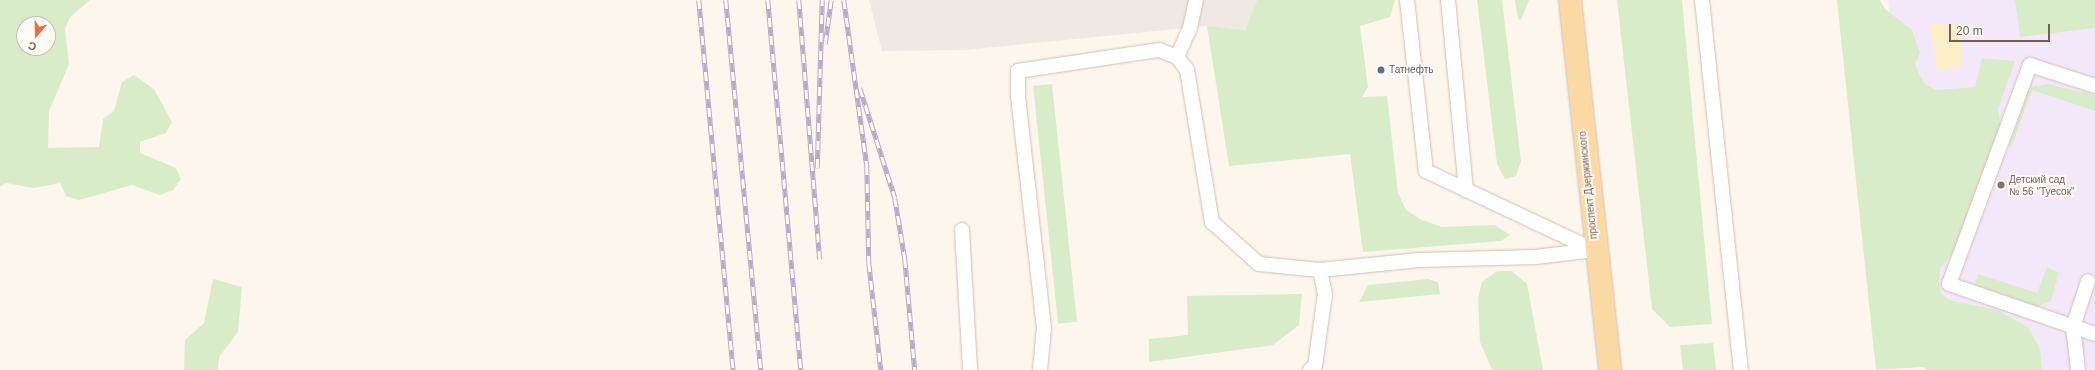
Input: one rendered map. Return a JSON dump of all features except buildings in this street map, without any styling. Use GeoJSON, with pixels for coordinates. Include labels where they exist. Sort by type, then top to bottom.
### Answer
{"type":"FeatureCollection","features":[{"type":"Feature","properties":{"kind":"main road","name":"проспект Дзержинского"},"geometry":{"type":"LineString","coordinates":[[1570,0],[1595,250],[1610,370]]}},
{"type":"Feature","properties":{"kind":"lane"},"geometry":{"type":"LineString","coordinates":[[1177,58],[1190,28],[1196,0]]}},
{"type":"Feature","properties":{"kind":"lane"},"geometry":{"type":"LineString","coordinates":[[1407,0],[1426,171],[1595,250]]}},
{"type":"Feature","properties":{"kind":"lane"},"geometry":{"type":"LineString","coordinates":[[1448,0],[1466,190]]}},
{"type":"Feature","properties":{"kind":"lane"},"geometry":{"type":"LineString","coordinates":[[1702,0],[1741,370]]}},
{"type":"Feature","properties":{"kind":"lane"},"geometry":{"type":"LineString","coordinates":[[1040,370],[1044,328],[1018,97],[1018,71],[1159,50],[1177,58],[1187,70],[1212,222],[1259,264],[1320,270],[1418,260],[1535,257],[1595,250]]}},
{"type":"Feature","properties":{"kind":"lane"},"geometry":{"type":"LineString","coordinates":[[2095,86],[2030,65],[1949,284],[2095,334]]}},
{"type":"Feature","properties":{"kind":"lane"},"geometry":{"type":"LineString","coordinates":[[962,230],[970,370]]}},
{"type":"Feature","properties":{"kind":"lane"},"geometry":{"type":"LineString","coordinates":[[1310,370],[1315,366],[1325,294],[1320,270]]}},
{"type":"Feature","properties":{"kind":"lane"},"geometry":{"type":"LineString","coordinates":[[2078,370],[2073,327],[2088,281]]}},
{"type":"Feature","properties":{"kind":"shaded area"},"geometry":{"type":"Polygon","coordinates":[[[869,0],[1257,0],[1245,30],[1207,26],[964,50],[882,51],[869,0]]]}},
{"type":"Feature","properties":{"kind":"shaded area","name":"Детский сад № 56 \"Туесок\""},"geometry":{"type":"Polygon","coordinates":[[[1888,0],[2095,0],[2095,370],[1928,370],[1888,0]]]}},
{"type":"Feature","properties":{"kind":"green space"},"geometry":{"type":"Polygon","coordinates":[[[0,0],[90,0],[70,17],[65,29],[69,64],[49,111],[48,148],[99,147],[103,119],[114,111],[122,82],[134,75],[154,89],[172,122],[166,133],[140,142],[140,153],[176,168],[181,179],[173,190],[160,195],[132,185],[79,200],[66,196],[60,183],[34,188],[6,183],[0,187],[0,0]]]}},
{"type":"Feature","properties":{"kind":"green space"},"geometry":{"type":"Polygon","coordinates":[[[1257,0],[1395,0],[1390,17],[1360,26],[1368,87],[1362,97],[1387,96],[1398,193],[1406,210],[1420,219],[1442,227],[1495,225],[1510,235],[1501,241],[1363,252],[1350,154],[1229,166],[1207,26],[1245,30],[1257,0]]]}},
{"type":"Feature","properties":{"kind":"green space"},"geometry":{"type":"Polygon","coordinates":[[[1477,0],[1502,0],[1521,161],[1516,176],[1505,179],[1497,164],[1477,0]]]}},
{"type":"Feature","properties":{"kind":"green space"},"geometry":{"type":"Polygon","coordinates":[[[1515,0],[1529,0],[1521,20],[1518,19],[1515,0]]]}},
{"type":"Feature","properties":{"kind":"green space"},"geometry":{"type":"Polygon","coordinates":[[[1617,0],[1682,0],[1712,324],[1670,327],[1652,309],[1617,0]]]}},
{"type":"Feature","properties":{"kind":"green space"},"geometry":{"type":"Polygon","coordinates":[[[1837,0],[1880,0],[1885,9],[1912,30],[1920,53],[1915,64],[1919,74],[1925,84],[1936,90],[1975,87],[1982,58],[2015,61],[1998,109],[2003,142],[1961,241],[1940,269],[1939,281],[1941,293],[1949,300],[1997,310],[2028,327],[2040,349],[2042,370],[1926,370],[1923,367],[1876,370],[1837,0]]]}},
{"type":"Feature","properties":{"kind":"green space"},"geometry":{"type":"Polygon","coordinates":[[[2015,0],[2095,0],[2095,28],[2020,37],[2015,0]]]}},
{"type":"Feature","properties":{"kind":"green space"},"geometry":{"type":"Polygon","coordinates":[[[1052,84],[1077,322],[1058,324],[1033,86],[1052,84]]]}},
{"type":"Feature","properties":{"kind":"green space"},"geometry":{"type":"Polygon","coordinates":[[[2048,84],[2095,95],[2095,111],[2032,90],[2011,148],[2009,147],[2030,87],[2048,84]]]}},
{"type":"Feature","properties":{"kind":"green space"},"geometry":{"type":"Polygon","coordinates":[[[2047,267],[2059,273],[2051,301],[2035,307],[1974,284],[1978,274],[2037,293],[2047,267]]]}},
{"type":"Feature","properties":{"kind":"green space"},"geometry":{"type":"Polygon","coordinates":[[[1497,271],[1512,271],[1527,284],[1543,370],[1492,370],[1480,342],[1478,298],[1482,282],[1497,271]]]}},
{"type":"Feature","properties":{"kind":"green space"},"geometry":{"type":"Polygon","coordinates":[[[213,279],[242,287],[238,332],[219,357],[218,370],[184,370],[185,340],[204,323],[213,279]]]}},
{"type":"Feature","properties":{"kind":"green space"},"geometry":{"type":"Polygon","coordinates":[[[1428,279],[1438,282],[1440,294],[1359,302],[1368,285],[1428,279]]]}},
{"type":"Feature","properties":{"kind":"green space"},"geometry":{"type":"Polygon","coordinates":[[[1302,294],[1299,325],[1273,345],[1149,362],[1149,339],[1188,335],[1187,296],[1302,294]]]}},
{"type":"Feature","properties":{"kind":"green space"},"geometry":{"type":"Polygon","coordinates":[[[1713,343],[1716,370],[1683,370],[1680,345],[1713,343]]]}},
{"type":"Feature","properties":{"kind":"sand"},"geometry":{"type":"Polygon","coordinates":[[[1930,23],[1960,24],[1962,67],[1937,71],[1930,23]]]}},
{"type":"Feature","properties":{"kind":"railway"},"geometry":{"type":"LineString","coordinates":[[699,0],[733,370]]}},
{"type":"Feature","properties":{"kind":"railway"},"geometry":{"type":"LineString","coordinates":[[726,0],[761,370]]}},
{"type":"Feature","properties":{"kind":"railway"},"geometry":{"type":"LineString","coordinates":[[768,0],[801,370]]}},
{"type":"Feature","properties":{"kind":"railway"},"geometry":{"type":"LineString","coordinates":[[799,0],[820,259]]}},
{"type":"Feature","properties":{"kind":"railway"},"geometry":{"type":"LineString","coordinates":[[817,168],[822,0]]}},
{"type":"Feature","properties":{"kind":"railway"},"geometry":{"type":"LineString","coordinates":[[825,44],[831,0]]}},
{"type":"Feature","properties":{"kind":"railway"},"geometry":{"type":"LineString","coordinates":[[844,0],[867,166],[869,263],[881,370]]}},
{"type":"Feature","properties":{"kind":"railway"},"geometry":{"type":"LineString","coordinates":[[860,88],[895,198],[905,259],[915,370]]}},
{"type":"Feature","properties":{"kind":"place","name":"Татнефть"},"geometry":{"type":"Point","coordinates":[1381,70]}},
{"type":"Feature","properties":{"kind":"place","name":"Детский сад № 56 \"Туесок\""},"geometry":{"type":"Point","coordinates":[2001,185]}}]}
